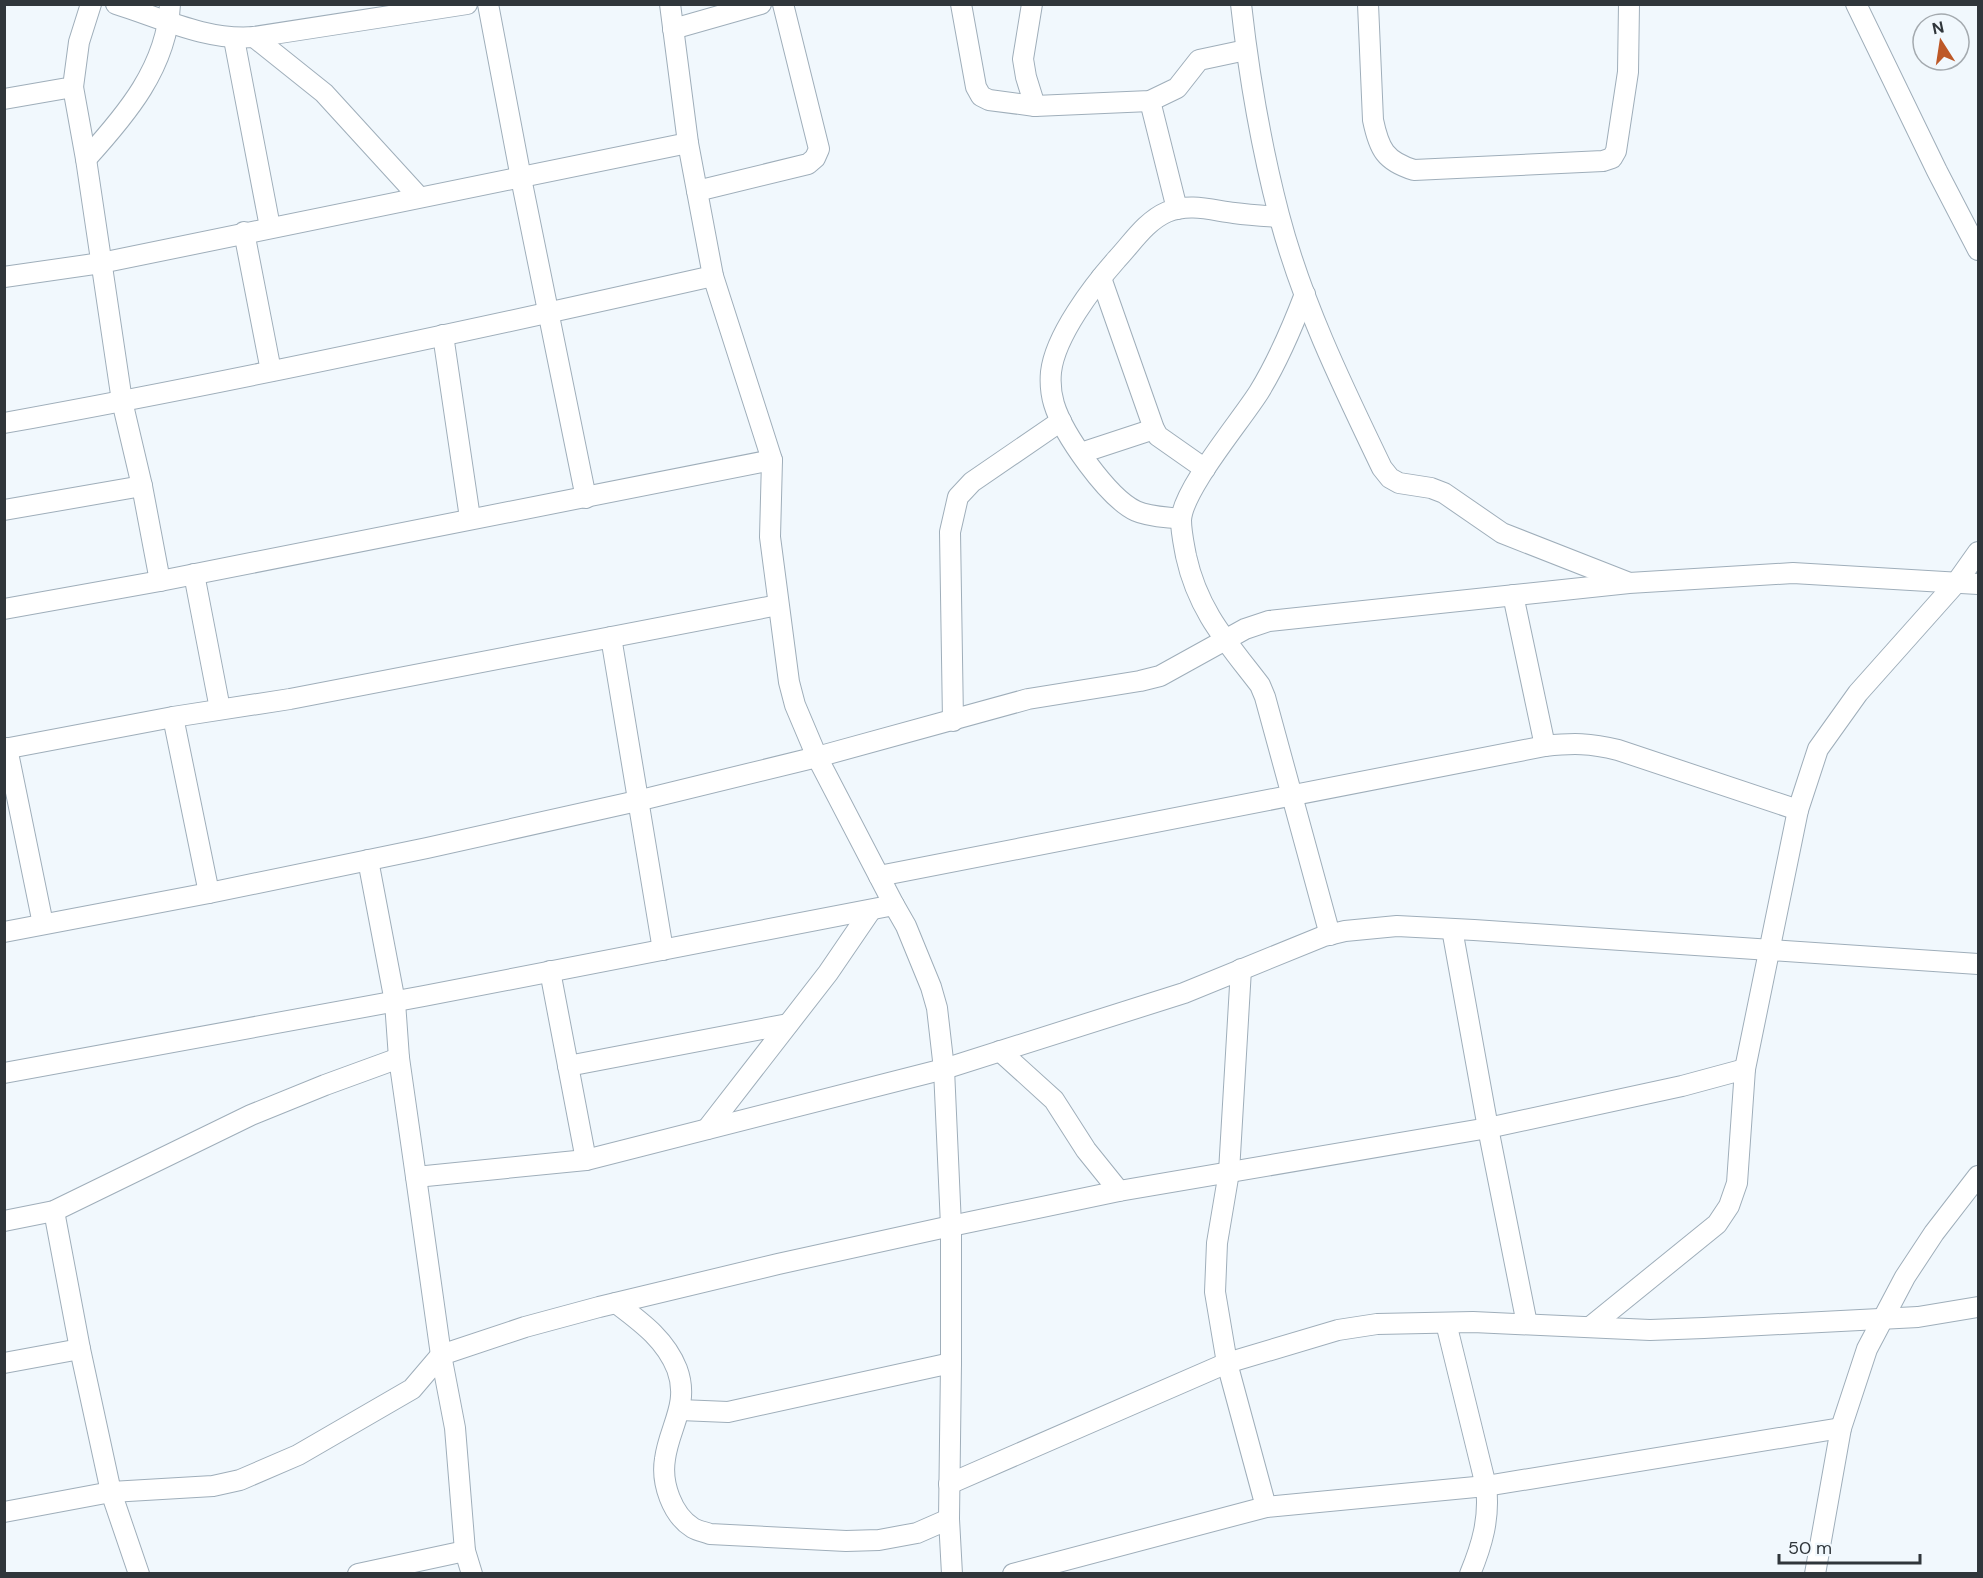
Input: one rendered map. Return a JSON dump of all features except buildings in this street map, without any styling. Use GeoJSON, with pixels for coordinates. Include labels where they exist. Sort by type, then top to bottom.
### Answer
{"type":"FeatureCollection","features":[{"type":"Feature","properties":{"kind":"street"},"geometry":{"type":"LineString","coordinates":[[91,4],[79,42],[73,87],[122,401],[142,486],[160,581]]}},
{"type":"Feature","properties":{"kind":"street"},"geometry":{"type":"LineString","coordinates":[[116,4],[170,13],[198,31],[234,39],[467,4]]}},
{"type":"Feature","properties":{"kind":"street"},"geometry":{"type":"LineString","coordinates":[[488,4],[520,178],[586,498]]}},
{"type":"Feature","properties":{"kind":"street"},"geometry":{"type":"LineString","coordinates":[[670,4],[688,143],[713,276],[772,460],[770,537],[778,605],[795,705],[816,757],[906,926],[931,987],[937,1008],[944,1069],[951,1226],[948,1519],[952,1574]]}},
{"type":"Feature","properties":{"kind":"street"},"geometry":{"type":"LineString","coordinates":[[673,29],[761,4]]}},
{"type":"Feature","properties":{"kind":"street"},"geometry":{"type":"LineString","coordinates":[[697,191],[808,164],[815,158],[819,149],[783,4]]}},
{"type":"Feature","properties":{"kind":"street"},"geometry":{"type":"LineString","coordinates":[[961,4],[976,87],[981,96],[989,100],[1035,106],[1150,100],[1177,88],[1199,60],[1246,50]]}},
{"type":"Feature","properties":{"kind":"street"},"geometry":{"type":"LineString","coordinates":[[1032,4],[1023,59],[1035,106]]}},
{"type":"Feature","properties":{"kind":"street"},"geometry":{"type":"LineString","coordinates":[[1241,4],[1255,109],[1280,217],[1305,294],[1347,395],[1382,468],[1390,478],[1399,483],[1431,488],[1444,493],[1502,533],[1629,583]]}},
{"type":"Feature","properties":{"kind":"street"},"geometry":{"type":"LineString","coordinates":[[1368,4],[1376,130],[1380,146],[1398,165],[1414,170],[1603,161],[1612,158],[1616,151],[1628,72],[1629,4]]}},
{"type":"Feature","properties":{"kind":"street"},"geometry":{"type":"LineString","coordinates":[[1856,4],[1978,250]]}},
{"type":"Feature","properties":{"kind":"street"},"geometry":{"type":"LineString","coordinates":[[86,159],[138,98],[155,65],[170,13]]}},
{"type":"Feature","properties":{"kind":"street"},"geometry":{"type":"LineString","coordinates":[[254,37],[324,93],[419,197]]}},
{"type":"Feature","properties":{"kind":"street"},"geometry":{"type":"LineString","coordinates":[[234,39],[270,227]]}},
{"type":"Feature","properties":{"kind":"street"},"geometry":{"type":"LineString","coordinates":[[4,99],[73,87]]}},
{"type":"Feature","properties":{"kind":"street"},"geometry":{"type":"LineString","coordinates":[[1150,100],[1177,209]]}},
{"type":"Feature","properties":{"kind":"street"},"geometry":{"type":"LineString","coordinates":[[4,277],[101,263],[688,143]]}},
{"type":"Feature","properties":{"kind":"street"},"geometry":{"type":"LineString","coordinates":[[1181,519],[1138,512],[1123,503],[1107,488],[1081,453],[1054,405],[1051,389],[1052,370],[1058,345],[1101,278],[1153,220],[1177,209],[1196,207],[1252,216],[1280,217]]}},
{"type":"Feature","properties":{"kind":"street"},"geometry":{"type":"LineString","coordinates":[[244,232],[271,371]]}},
{"type":"Feature","properties":{"kind":"street"},"geometry":{"type":"LineString","coordinates":[[4,423],[271,371],[713,276]]}},
{"type":"Feature","properties":{"kind":"street"},"geometry":{"type":"LineString","coordinates":[[1101,278],[1154,429],[1158,436],[1205,470]]}},
{"type":"Feature","properties":{"kind":"street"},"geometry":{"type":"LineString","coordinates":[[1305,294],[1270,373],[1192,491],[1181,519],[1183,543],[1196,593],[1225,639],[1260,685],[1265,697],[1330,935]]}},
{"type":"Feature","properties":{"kind":"street"},"geometry":{"type":"LineString","coordinates":[[443,335],[470,518]]}},
{"type":"Feature","properties":{"kind":"street"},"geometry":{"type":"LineString","coordinates":[[953,721],[950,532],[958,497],[972,482],[1061,420]]}},
{"type":"Feature","properties":{"kind":"street"},"geometry":{"type":"LineString","coordinates":[[1081,453],[1154,429]]}},
{"type":"Feature","properties":{"kind":"street"},"geometry":{"type":"LineString","coordinates":[[4,609],[160,581],[772,460]]}},
{"type":"Feature","properties":{"kind":"street"},"geometry":{"type":"LineString","coordinates":[[4,510],[142,486]]}},
{"type":"Feature","properties":{"kind":"street"},"geometry":{"type":"LineString","coordinates":[[1590,1327],[1717,1224],[1729,1206],[1737,1183],[1745,1069],[1798,810],[1818,749],[1834,724],[1904,640],[1956,583],[1978,552]]}},
{"type":"Feature","properties":{"kind":"street"},"geometry":{"type":"LineString","coordinates":[[4,932],[209,893],[637,801],[816,757],[1028,699],[1140,681],[1160,676],[1245,628],[1269,621],[1629,583],[1793,573],[1978,584]]}},
{"type":"Feature","properties":{"kind":"street"},"geometry":{"type":"LineString","coordinates":[[194,574],[220,709]]}},
{"type":"Feature","properties":{"kind":"street"},"geometry":{"type":"LineString","coordinates":[[1513,595],[1545,746]]}},
{"type":"Feature","properties":{"kind":"street"},"geometry":{"type":"LineString","coordinates":[[43,924],[5,749],[173,717],[290,699],[778,605]]}},
{"type":"Feature","properties":{"kind":"street"},"geometry":{"type":"LineString","coordinates":[[611,637],[663,950]]}},
{"type":"Feature","properties":{"kind":"street"},"geometry":{"type":"LineString","coordinates":[[173,717],[209,893]]}},
{"type":"Feature","properties":{"kind":"street"},"geometry":{"type":"LineString","coordinates":[[879,876],[1575,742],[1593,744],[1798,810]]}},
{"type":"Feature","properties":{"kind":"street"},"geometry":{"type":"LineString","coordinates":[[368,860],[395,1002],[399,1058],[441,1355],[455,1428],[465,1551],[472,1574]]}},
{"type":"Feature","properties":{"kind":"street"},"geometry":{"type":"LineString","coordinates":[[4,1073],[395,1002],[894,905]]}},
{"type":"Feature","properties":{"kind":"street"},"geometry":{"type":"LineString","coordinates":[[707,1129],[838,959],[871,910]]}},
{"type":"Feature","properties":{"kind":"street"},"geometry":{"type":"LineString","coordinates":[[416,1177],[586,1160],[944,1069],[1154,1003],[1301,944],[1330,935],[1397,926],[1452,928],[1978,964]]}},
{"type":"Feature","properties":{"kind":"street"},"geometry":{"type":"LineString","coordinates":[[1452,928],[1488,1128],[1527,1324]]}},
{"type":"Feature","properties":{"kind":"street"},"geometry":{"type":"LineString","coordinates":[[1241,969],[1229,1172],[1217,1243],[1215,1292],[1227,1363],[1266,1507]]}},
{"type":"Feature","properties":{"kind":"street"},"geometry":{"type":"LineString","coordinates":[[550,971],[586,1160]]}},
{"type":"Feature","properties":{"kind":"street"},"geometry":{"type":"LineString","coordinates":[[568,1066],[788,1024]]}},
{"type":"Feature","properties":{"kind":"street"},"geometry":{"type":"LineString","coordinates":[[1000,1051],[1054,1100],[1086,1150],[1119,1191]]}},
{"type":"Feature","properties":{"kind":"street"},"geometry":{"type":"LineString","coordinates":[[4,1221],[54,1211],[252,1115],[399,1058]]}},
{"type":"Feature","properties":{"kind":"street"},"geometry":{"type":"LineString","coordinates":[[4,1512],[111,1492],[213,1486],[261,1472],[298,1455],[412,1389],[441,1355],[525,1327],[616,1303],[778,1264],[1119,1191],[1488,1128],[1682,1086],[1745,1069]]}},
{"type":"Feature","properties":{"kind":"street"},"geometry":{"type":"LineString","coordinates":[[1815,1574],[1841,1428],[1867,1349],[1905,1277],[1934,1233],[1978,1176]]}},
{"type":"Feature","properties":{"kind":"street"},"geometry":{"type":"LineString","coordinates":[[54,1211],[80,1349],[111,1492],[140,1574]]}},
{"type":"Feature","properties":{"kind":"street"},"geometry":{"type":"LineString","coordinates":[[616,1303],[654,1332],[667,1349],[678,1371],[681,1393],[680,1410],[665,1459],[666,1481],[669,1496],[681,1518],[694,1528],[710,1534],[879,1540],[917,1533],[948,1519]]}},
{"type":"Feature","properties":{"kind":"street"},"geometry":{"type":"LineString","coordinates":[[949,1484],[1227,1363],[1338,1330],[1377,1324],[1446,1323],[1650,1330],[1918,1317],[1978,1307]]}},
{"type":"Feature","properties":{"kind":"street"},"geometry":{"type":"LineString","coordinates":[[1446,1323],[1486,1486],[1488,1503],[1480,1550],[1470,1574]]}},
{"type":"Feature","properties":{"kind":"street"},"geometry":{"type":"LineString","coordinates":[[4,1363],[80,1349]]}},
{"type":"Feature","properties":{"kind":"street"},"geometry":{"type":"LineString","coordinates":[[680,1410],[728,1412],[951,1363]]}},
{"type":"Feature","properties":{"kind":"street"},"geometry":{"type":"LineString","coordinates":[[1013,1574],[1266,1507],[1486,1486],[1841,1428]]}},
{"type":"Feature","properties":{"kind":"street"},"geometry":{"type":"LineString","coordinates":[[358,1574],[465,1551]]}}]}
